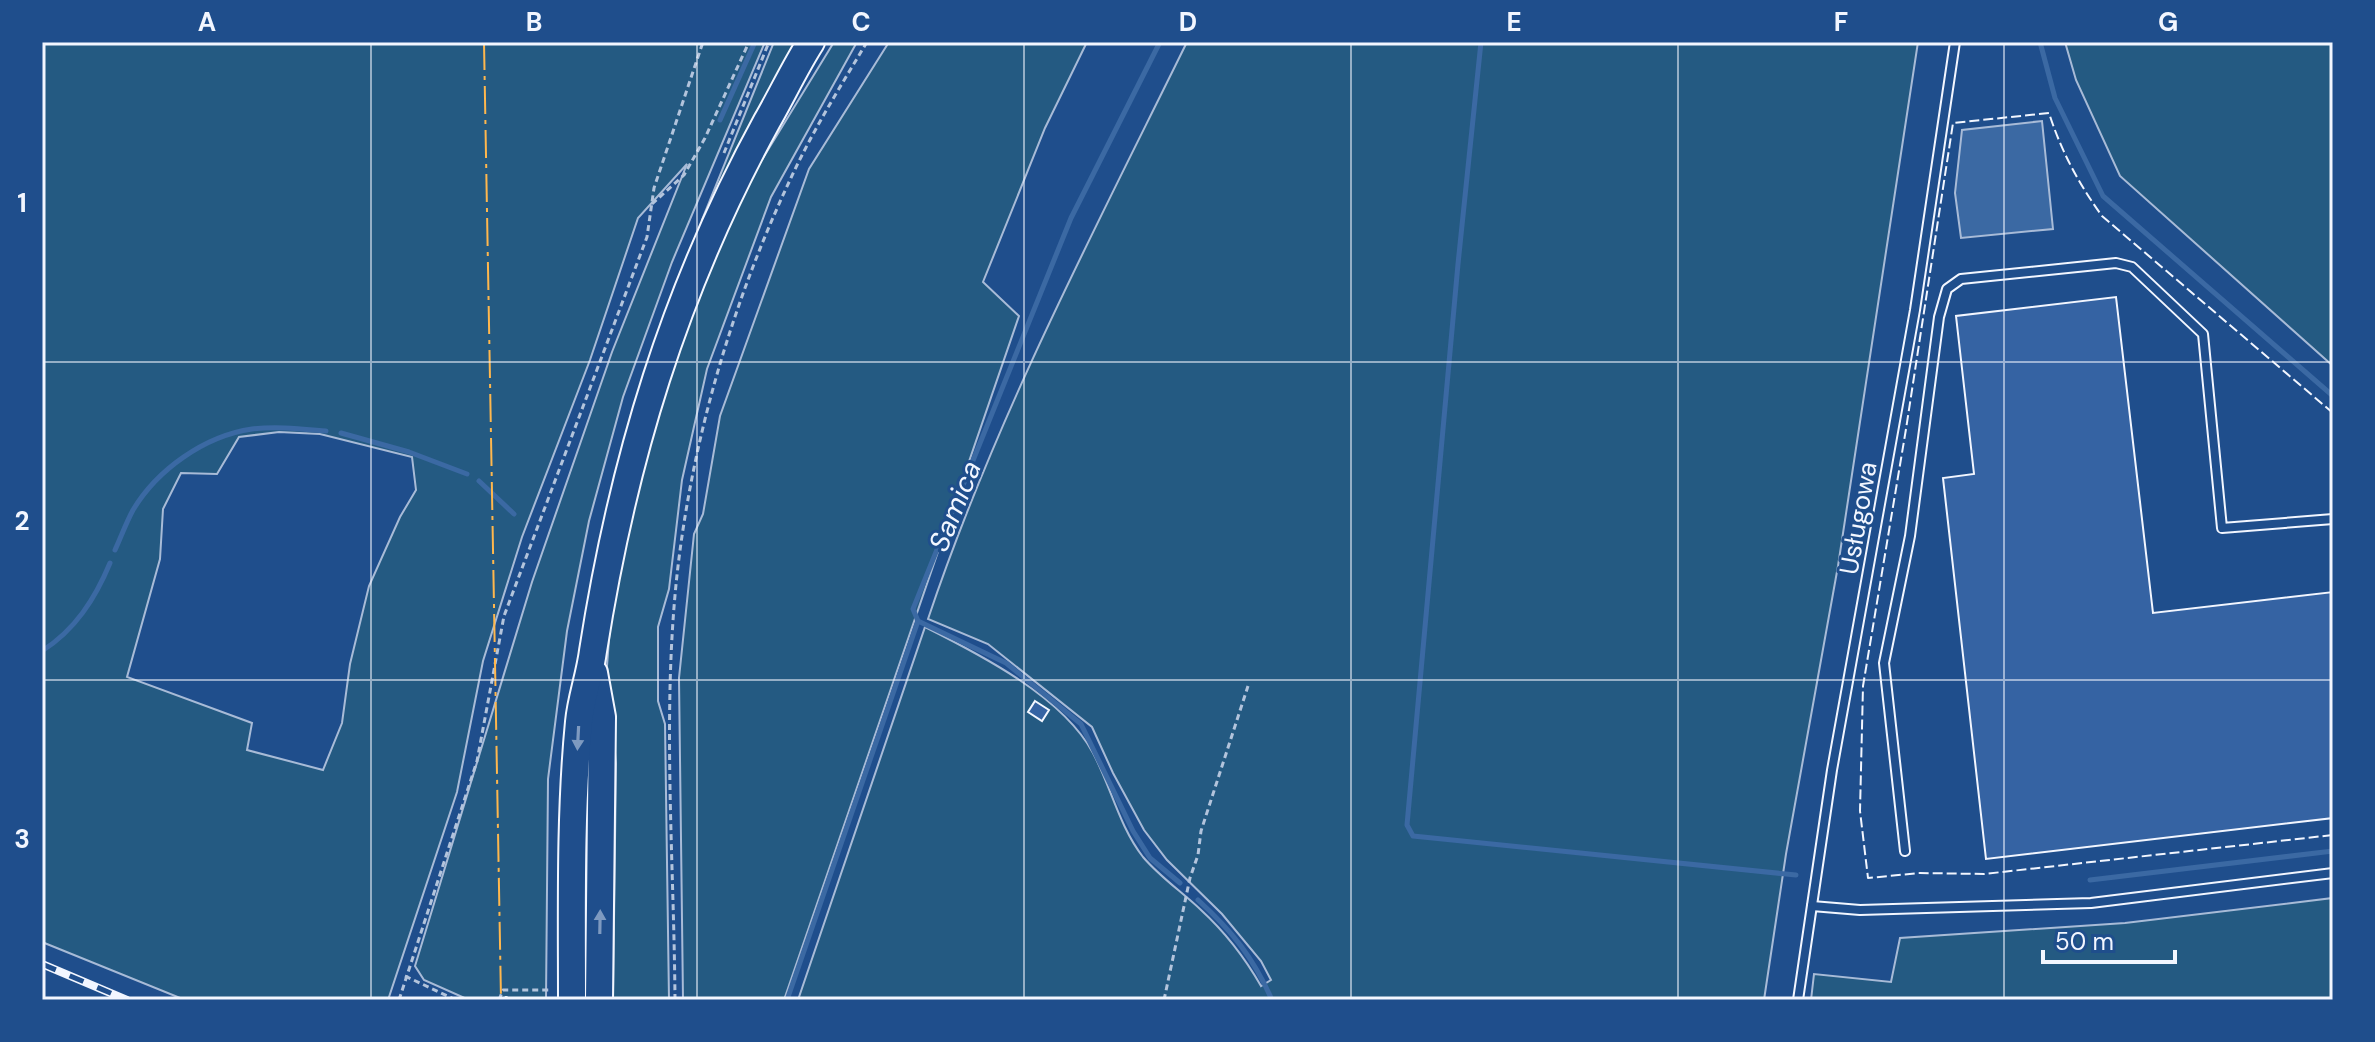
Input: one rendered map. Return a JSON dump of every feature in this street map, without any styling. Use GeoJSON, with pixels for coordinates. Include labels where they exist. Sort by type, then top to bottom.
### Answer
{"type":"FeatureCollection","features":[{"type":"Feature","properties":{"kind":"main road"},"geometry":{"type":"LineString","coordinates":[[562,995],[579,720],[592,662],[608,559],[630,465],[653,386],[703,249],[735,179],[811,42]]}},
{"type":"Feature","properties":{"kind":"main road"},"geometry":{"type":"LineString","coordinates":[[592,662],[602,717],[599,1000]]}},
{"type":"Feature","properties":{"kind":"lane","name":"Usługowa"},"geometry":{"type":"LineString","coordinates":[[1798,1000],[1832,770],[1915,310],[1955,42]]}},
{"type":"Feature","properties":{"kind":"lane"},"geometry":{"type":"LineString","coordinates":[[1905,851],[1884,663],[1910,536],[1939,317],[1947,289],[1961,279],[2116,263],[2132,267],[2203,334],[2222,528],[2333,519]]}},
{"type":"Feature","properties":{"kind":"lane"},"geometry":{"type":"LineString","coordinates":[[1812,906],[1860,910],[2091,903],[2333,873]]}},
{"type":"Feature","properties":{"kind":"path"},"geometry":{"type":"LineString","coordinates":[[399,1000],[477,761],[504,616],[647,237],[654,188],[703,42]]}},
{"type":"Feature","properties":{"kind":"path"},"geometry":{"type":"LineString","coordinates":[[652,204],[684,175],[705,138],[749,42]]}},
{"type":"Feature","properties":{"kind":"path"},"geometry":{"type":"LineString","coordinates":[[675,1000],[672,650],[678,574],[694,474],[716,381],[737,310],[761,247],[790,180],[829,104],[867,42]]}},
{"type":"Feature","properties":{"kind":"path"},"geometry":{"type":"LineString","coordinates":[[1164,1000],[1201,831],[1248,686]]}},
{"type":"Feature","properties":{"kind":"path"},"geometry":{"type":"LineString","coordinates":[[405,976],[456,1000]]}},
{"type":"Feature","properties":{"kind":"path"},"geometry":{"type":"LineString","coordinates":[[499,1000],[503,990],[562,995]]}},
{"type":"Feature","properties":{"kind":"shaded area"},"geometry":{"type":"Polygon","coordinates":[[[42,42],[765,42],[672,262],[623,397],[589,521],[567,631],[548,779],[546,1000],[469,1000],[424,980],[415,966],[532,582],[612,352],[687,164],[638,218],[590,360],[522,537],[483,661],[457,792],[388,1000],[185,1000],[42,942],[42,42]],[[279,432],[239,437],[217,474],[181,473],[163,509],[160,559],[127,677],[252,723],[247,750],[323,770],[342,723],[350,664],[369,586],[400,517],[416,490],[412,457],[320,434],[279,432]]]}},
{"type":"Feature","properties":{"kind":"shaded area"},"geometry":{"type":"Polygon","coordinates":[[[774,42],[801,42],[705,221],[702,220],[774,42]]]}},
{"type":"Feature","properties":{"kind":"shaded area"},"geometry":{"type":"Polygon","coordinates":[[[834,42],[857,42],[771,197],[707,369],[682,480],[669,589],[658,627],[658,701],[665,724],[669,1000],[613,1000],[616,763],[607,666],[613,586],[637,478],[695,301],[752,176],[834,42]]]}},
{"type":"Feature","properties":{"kind":"shaded area"},"geometry":{"type":"Polygon","coordinates":[[[889,42],[1087,42],[1045,128],[983,282],[1019,316],[784,1000],[683,1000],[679,678],[694,534],[703,514],[720,416],[809,169],[889,42]]]}},
{"type":"Feature","properties":{"kind":"shaded area"},"geometry":{"type":"Polygon","coordinates":[[[1187,42],[1918,42],[1838,566],[1786,854],[1764,1000],[798,1000],[925,627],[995,664],[1062,714],[1093,753],[1121,819],[1143,857],[1218,927],[1261,986],[1271,980],[1261,961],[1222,914],[1167,860],[1144,830],[1092,727],[988,644],[928,619],[1015,398],[1187,42]]]}},
{"type":"Feature","properties":{"kind":"shaded area"},"geometry":{"type":"Polygon","coordinates":[[[2065,42],[2333,42],[2333,366],[2120,176],[2076,80],[2065,42]]]}},
{"type":"Feature","properties":{"kind":"shaded area"},"geometry":{"type":"Polygon","coordinates":[[[2042,121],[2053,229],[1961,238],[1955,193],[1962,130],[2042,121]]]}},
{"type":"Feature","properties":{"kind":"shaded area"},"geometry":{"type":"Polygon","coordinates":[[[2333,898],[2333,1000],[1811,1000],[1814,974],[1891,982],[1900,938],[2125,923],[2333,898]]]}},
{"type":"Feature","properties":{"kind":"building"},"geometry":{"type":"Polygon","coordinates":[[[2116,297],[2153,613],[2333,592],[2333,818],[1986,859],[1943,478],[1974,474],[1956,316],[2116,297]]]}},
{"type":"Feature","properties":{"kind":"building"},"geometry":{"type":"Polygon","coordinates":[[[1035,701],[1049,710],[1042,721],[1028,712],[1035,701]]]}},
{"type":"Feature","properties":{"kind":"waterway"},"geometry":{"type":"LineString","coordinates":[[720,120],[755,42]]}},
{"type":"Feature","properties":{"kind":"waterway","name":"Samica"},"geometry":{"type":"LineString","coordinates":[[1160,42],[1071,218],[913,609],[918,621],[1006,663],[1081,724],[1133,831],[1150,858],[1180,883]]}},
{"type":"Feature","properties":{"kind":"waterway"},"geometry":{"type":"LineString","coordinates":[[1481,42],[1407,825],[1413,836],[1796,875]]}},
{"type":"Feature","properties":{"kind":"waterway"},"geometry":{"type":"LineString","coordinates":[[2040,42],[2055,98],[2103,196],[2333,396]]}},
{"type":"Feature","properties":{"kind":"waterway"},"geometry":{"type":"LineString","coordinates":[[115,550],[130,515],[143,495],[169,469],[200,447],[252,429],[326,431]]}},
{"type":"Feature","properties":{"kind":"waterway"},"geometry":{"type":"LineString","coordinates":[[341,433],[409,452],[467,474]]}},
{"type":"Feature","properties":{"kind":"waterway"},"geometry":{"type":"LineString","coordinates":[[479,481],[514,514]]}},
{"type":"Feature","properties":{"kind":"waterway"},"geometry":{"type":"LineString","coordinates":[[42,651],[83,613],[110,563]]}},
{"type":"Feature","properties":{"kind":"waterway"},"geometry":{"type":"LineString","coordinates":[[787,1000],[918,621]]}},
{"type":"Feature","properties":{"kind":"waterway"},"geometry":{"type":"LineString","coordinates":[[2090,880],[2333,851]]}},
{"type":"Feature","properties":{"kind":"waterway","name":"Samica"},"geometry":{"type":"LineString","coordinates":[[1198,900],[1241,946],[1272,1000]]}},
{"type":"Feature","properties":{"kind":"railway"},"geometry":{"type":"LineString","coordinates":[[42,964],[127,1000]]}},
{"type":"Feature","properties":{"kind":"fence"},"geometry":{"type":"LineString","coordinates":[[2333,413],[2102,216],[2071,167],[2049,113],[1953,123],[1863,686],[1860,811],[1868,878],[1920,873],[1984,874],[2333,835]]}},
{"type":"Feature","properties":{"kind":"power"},"geometry":{"type":"LineString","coordinates":[[484,42],[501,1000]]}}]}
